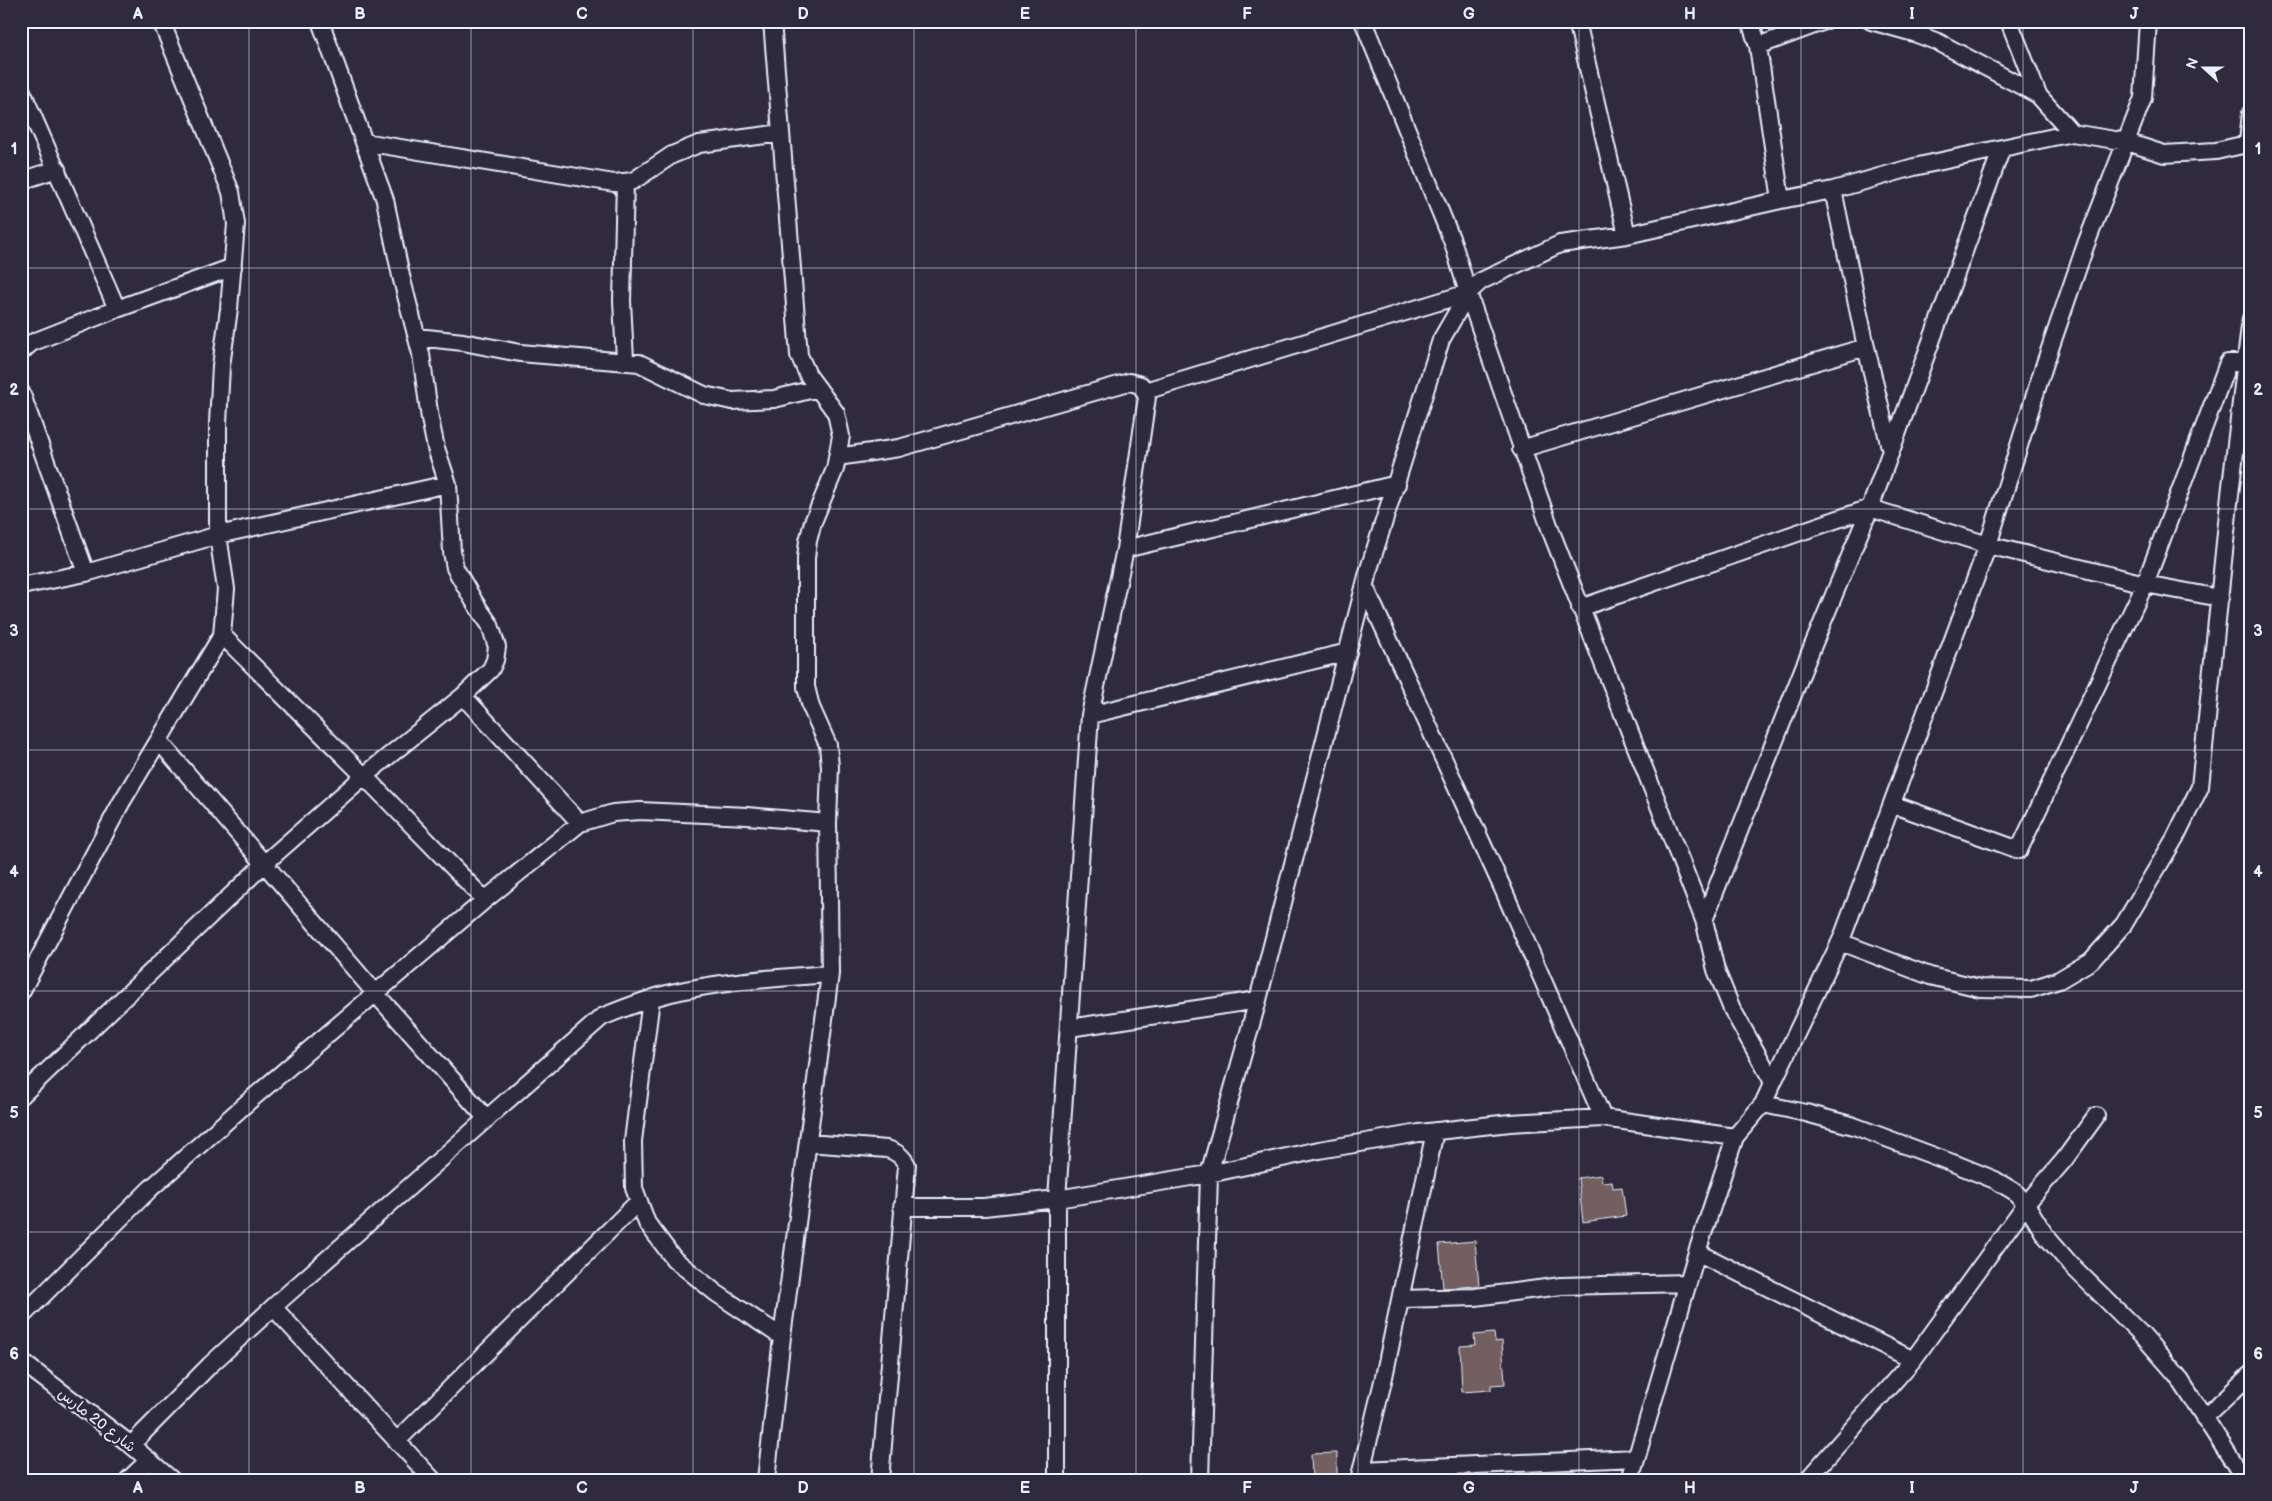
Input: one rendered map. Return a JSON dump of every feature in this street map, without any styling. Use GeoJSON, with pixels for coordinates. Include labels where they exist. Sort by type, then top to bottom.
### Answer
{"type":"FeatureCollection","features":[{"type":"Feature","properties":{"kind":"street"},"geometry":{"type":"LineString","coordinates":[[21,992],[121,803],[222,636],[226,589],[218,535],[216,477],[220,375],[233,267],[236,224],[231,192],[161,21]]}},
{"type":"Feature","properties":{"kind":"street"},"geometry":{"type":"LineString","coordinates":[[21,1096],[265,863],[364,776],[463,696],[491,670],[495,660],[497,647],[490,625],[474,603],[456,568],[452,552],[448,484],[436,448],[421,354],[385,200],[320,21]]}},
{"type":"Feature","properties":{"kind":"street"},"geometry":{"type":"LineString","coordinates":[[766,1480],[782,1337],[830,974],[828,823],[830,793],[828,745],[811,707],[806,687],[806,567],[808,541],[813,522],[835,469],[841,436],[836,413],[808,375],[799,355],[772,21]]}},
{"type":"Feature","properties":{"kind":"street"},"geometry":{"type":"LineString","coordinates":[[1363,21],[1453,243],[1468,293],[1522,449],[1580,608],[1704,920],[1716,970],[1732,1009],[1773,1082]]}},
{"type":"Feature","properties":{"kind":"street"},"geometry":{"type":"LineString","coordinates":[[1577,21],[1627,235]]}},
{"type":"Feature","properties":{"kind":"street"},"geometry":{"type":"LineString","coordinates":[[1750,21],[1758,46],[1781,200]]}},
{"type":"Feature","properties":{"kind":"street"},"geometry":{"type":"LineString","coordinates":[[1758,46],[1825,21]]}},
{"type":"Feature","properties":{"kind":"street"},"geometry":{"type":"LineString","coordinates":[[1871,21],[1914,32],[1938,42],[2038,95],[2072,133]]}},
{"type":"Feature","properties":{"kind":"street"},"geometry":{"type":"LineString","coordinates":[[2009,21],[2038,95]]}},
{"type":"Feature","properties":{"kind":"street"},"geometry":{"type":"LineString","coordinates":[[1630,1480],[1697,1252],[1735,1137],[1763,1104],[1840,942],[1988,545],[2043,369],[2077,271],[2143,98],[2148,21]]}},
{"type":"Feature","properties":{"kind":"street"},"geometry":{"type":"LineString","coordinates":[[21,90],[117,309]]}},
{"type":"Feature","properties":{"kind":"street"},"geometry":{"type":"LineString","coordinates":[[1200,1480],[1209,1174],[1258,1000],[1364,587],[1442,340],[1468,293],[1481,280],[1560,244],[1627,235],[1833,190],[1914,167],[2072,133],[2127,142],[2164,154],[2216,151],[2250,143],[2251,113]]}},
{"type":"Feature","properties":{"kind":"street"},"geometry":{"type":"LineString","coordinates":[[364,142],[614,183],[633,181],[672,155],[699,144],[781,133]]}},
{"type":"Feature","properties":{"kind":"street"},"geometry":{"type":"LineString","coordinates":[[1704,920],[1804,666],[1870,508],[2002,148]]}},
{"type":"Feature","properties":{"kind":"street"},"geometry":{"type":"LineString","coordinates":[[21,181],[57,169]]}},
{"type":"Feature","properties":{"kind":"street"},"geometry":{"type":"LineString","coordinates":[[625,182],[622,301],[625,360]]}},
{"type":"Feature","properties":{"kind":"street"},"geometry":{"type":"LineString","coordinates":[[1833,190],[1866,347],[1891,452]]}},
{"type":"Feature","properties":{"kind":"street"},"geometry":{"type":"LineString","coordinates":[[21,352],[31,343],[117,309],[233,267]]}},
{"type":"Feature","properties":{"kind":"street"},"geometry":{"type":"LineString","coordinates":[[1146,391],[1468,293]]}},
{"type":"Feature","properties":{"kind":"street"},"geometry":{"type":"LineString","coordinates":[[1840,942],[1930,976],[1980,988],[2031,988],[2060,980],[2091,961],[2124,924],[2175,838],[2200,787],[2248,363],[2251,318]]}},
{"type":"Feature","properties":{"kind":"street"},"geometry":{"type":"LineString","coordinates":[[417,337],[463,342],[520,353],[639,362],[704,394],[732,401],[774,399],[818,388]]}},
{"type":"Feature","properties":{"kind":"street"},"geometry":{"type":"LineString","coordinates":[[1522,449],[1866,347]]}},
{"type":"Feature","properties":{"kind":"street"},"geometry":{"type":"LineString","coordinates":[[1892,804],[2018,850],[2145,584],[2228,363],[2248,363]]}},
{"type":"Feature","properties":{"kind":"street"},"geometry":{"type":"LineString","coordinates":[[838,457],[899,448],[1129,382],[1141,385],[1146,391],[1147,397],[1125,549],[1090,715],[1057,1199],[1057,1480]]}},
{"type":"Feature","properties":{"kind":"street"},"geometry":{"type":"LineString","coordinates":[[21,392],[86,573]]}},
{"type":"Feature","properties":{"kind":"street"},"geometry":{"type":"LineString","coordinates":[[21,586],[86,573],[218,535],[448,484]]}},
{"type":"Feature","properties":{"kind":"street"},"geometry":{"type":"LineString","coordinates":[[1125,549],[1397,484]]}},
{"type":"Feature","properties":{"kind":"street"},"geometry":{"type":"LineString","coordinates":[[1580,608],[1870,508],[1988,545],[2145,584],[2220,598]]}},
{"type":"Feature","properties":{"kind":"street"},"geometry":{"type":"LineString","coordinates":[[1364,587],[1503,889],[1603,1118]]}},
{"type":"Feature","properties":{"kind":"street"},"geometry":{"type":"LineString","coordinates":[[222,636],[364,776],[485,900]]}},
{"type":"Feature","properties":{"kind":"street"},"geometry":{"type":"LineString","coordinates":[[1090,715],[1348,652]]}},
{"type":"Feature","properties":{"kind":"street"},"geometry":{"type":"LineString","coordinates":[[463,696],[580,823]]}},
{"type":"Feature","properties":{"kind":"street"},"geometry":{"type":"LineString","coordinates":[[159,741],[376,994],[487,1119]]}},
{"type":"Feature","properties":{"kind":"street"},"geometry":{"type":"LineString","coordinates":[[21,1317],[150,1189],[248,1102],[485,900],[580,823],[613,813],[640,811],[747,816],[828,823]]}},
{"type":"Feature","properties":{"kind":"street"},"geometry":{"type":"LineString","coordinates":[[130,1444],[210,1365],[273,1308],[602,1017],[671,993],[734,982],[830,974]]}},
{"type":"Feature","properties":{"kind":"street"},"geometry":{"type":"LineString","coordinates":[[651,999],[633,1140],[634,1188],[647,1223],[674,1260],[716,1293],[782,1337]]}},
{"type":"Feature","properties":{"kind":"street"},"geometry":{"type":"LineString","coordinates":[[1069,1028],[1258,1000]]}},
{"type":"Feature","properties":{"kind":"street"},"geometry":{"type":"LineString","coordinates":[[1763,1104],[1854,1126],[1958,1165],[2016,1192],[2045,1234],[2071,1265],[2143,1336],[2177,1375],[2245,1480]]}},
{"type":"Feature","properties":{"kind":"street"},"geometry":{"type":"LineString","coordinates":[[1807,1480],[1913,1360],[2026,1204],[2064,1160],[2096,1116]]}},
{"type":"Feature","properties":{"kind":"street"},"geometry":{"type":"LineString","coordinates":[[902,1207],[984,1207],[1057,1199],[1209,1174],[1319,1150],[1435,1132],[1510,1123],[1603,1118],[1735,1137]]}},
{"type":"Feature","properties":{"kind":"street"},"geometry":{"type":"LineString","coordinates":[[1435,1132],[1401,1298],[1361,1475],[1636,1458]]}},
{"type":"Feature","properties":{"kind":"street"},"geometry":{"type":"LineString","coordinates":[[808,1142],[887,1149],[896,1152],[907,1165],[880,1480]]}},
{"type":"Feature","properties":{"kind":"street"},"geometry":{"type":"LineString","coordinates":[[397,1441],[639,1201]]}},
{"type":"Feature","properties":{"kind":"street"},"geometry":{"type":"LineString","coordinates":[[1697,1252],[1913,1360]]}},
{"type":"Feature","properties":{"kind":"street"},"geometry":{"type":"LineString","coordinates":[[1401,1298],[1475,1297],[1561,1286],[1688,1283]]}},
{"type":"Feature","properties":{"kind":"street"},"geometry":{"type":"LineString","coordinates":[[273,1308],[433,1480]]}},
{"type":"Feature","properties":{"kind":"street","name":"شارع 20 مارس"},"geometry":{"type":"LineString","coordinates":[[21,1361],[130,1444],[172,1480]]}},
{"type":"Feature","properties":{"kind":"street"},"geometry":{"type":"LineString","coordinates":[[2204,1418],[2251,1374]]}},
{"type":"Feature","properties":{"kind":"street"},"geometry":{"type":"LineString","coordinates":[[128,1480],[149,1460]]}},
{"type":"Feature","properties":{"kind":"building"},"geometry":{"type":"Polygon","coordinates":[[[1601,1175],[1602,1182],[1612,1181],[1613,1188],[1622,1187],[1626,1216],[1583,1222],[1578,1178],[1601,1175]]]}},
{"type":"Feature","properties":{"kind":"building"},"geometry":{"type":"Polygon","coordinates":[[[1475,1241],[1479,1286],[1443,1288],[1439,1244],[1475,1241]]]}},
{"type":"Feature","properties":{"kind":"building"},"geometry":{"type":"Polygon","coordinates":[[[1494,1333],[1495,1342],[1502,1341],[1505,1384],[1491,1385],[1491,1390],[1462,1392],[1460,1346],[1475,1345],[1474,1335],[1494,1333]]]}},
{"type":"Feature","properties":{"kind":"building"},"geometry":{"type":"Polygon","coordinates":[[[1337,1453],[1337,1480],[1312,1480],[1311,1454],[1337,1453]]]}}]}
